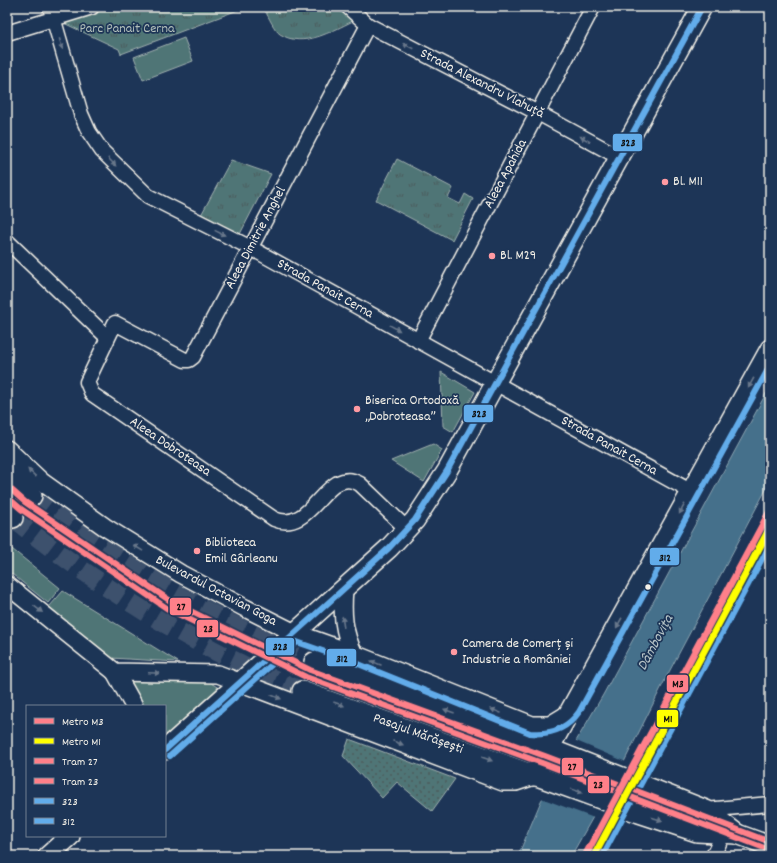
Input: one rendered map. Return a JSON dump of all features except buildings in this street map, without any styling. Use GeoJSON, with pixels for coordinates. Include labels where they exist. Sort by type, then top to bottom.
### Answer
{"type":"FeatureCollection","features":[{"type":"Feature","properties":{"kind":"main road"},"geometry":{"type":"LineString","coordinates":[[166,749],[296,633],[407,529],[439,484],[702,7]]}},
{"type":"Feature","properties":{"kind":"main road"},"geometry":{"type":"LineString","coordinates":[[541,778],[557,751],[568,714],[692,492],[770,348]]}},
{"type":"Feature","properties":{"kind":"main road"},"geometry":{"type":"LineString","coordinates":[[7,472],[32,496]]}},
{"type":"Feature","properties":{"kind":"main road"},"geometry":{"type":"LineString","coordinates":[[593,856],[613,804],[627,778],[764,552],[770,526]]}},
{"type":"Feature","properties":{"kind":"main road"},"geometry":{"type":"LineString","coordinates":[[314,662],[627,778],[706,810],[729,831],[770,846]]}},
{"type":"Feature","properties":{"kind":"main road","name":"Pasajul Mărășești"},"geometry":{"type":"LineString","coordinates":[[302,691],[613,804],[697,832],[729,831]]}},
{"type":"Feature","properties":{"kind":"main road"},"geometry":{"type":"LineString","coordinates":[[48,856],[69,837]]}},
{"type":"Feature","properties":{"kind":"street"},"geometry":{"type":"LineString","coordinates":[[7,33],[51,13],[92,7]]}},
{"type":"Feature","properties":{"kind":"street","name":"Strada Alexandru Vlahuță"},"geometry":{"type":"LineString","coordinates":[[348,7],[368,25],[538,113],[619,157]]}},
{"type":"Feature","properties":{"kind":"street","name":"Aleea Apahida"},"geometry":{"type":"LineString","coordinates":[[418,341],[593,7]]}},
{"type":"Feature","properties":{"kind":"street","name":"Strada Panait Cerna"},"geometry":{"type":"LineString","coordinates":[[51,13],[81,114],[90,132],[102,151],[148,196],[251,248],[692,492]]}},
{"type":"Feature","properties":{"kind":"street","name":"Aleea Dimitrie Anghel"},"geometry":{"type":"LineString","coordinates":[[107,337],[115,323],[185,360],[189,360],[193,357],[368,25]]}},
{"type":"Feature","properties":{"kind":"street"},"geometry":{"type":"LineString","coordinates":[[7,241],[107,337]]}},
{"type":"Feature","properties":{"kind":"street","name":"Aleea Dobroteasa"},"geometry":{"type":"LineString","coordinates":[[107,337],[87,382],[92,394],[274,519],[288,522],[298,520],[339,482],[351,480],[360,484],[407,529]]}},
{"type":"Feature","properties":{"kind":"street","name":"Bulevardul Octavian Goga"},"geometry":{"type":"LineString","coordinates":[[7,449],[42,482],[105,526],[181,574],[296,633],[354,654],[532,725]]}},
{"type":"Feature","properties":{"kind":"street"},"geometry":{"type":"LineString","coordinates":[[7,585],[115,672],[133,705]]}},
{"type":"Feature","properties":{"kind":"street"},"geometry":{"type":"LineString","coordinates":[[344,589],[343,623],[347,640],[354,654]]}},
{"type":"Feature","properties":{"kind":"street"},"geometry":{"type":"LineString","coordinates":[[115,672],[218,674],[503,782],[516,782],[541,778]]}},
{"type":"Feature","properties":{"kind":"street"},"geometry":{"type":"LineString","coordinates":[[557,751],[538,736],[532,725],[550,725],[568,714]]}},
{"type":"Feature","properties":{"kind":"street"},"geometry":{"type":"LineString","coordinates":[[706,810],[770,804]]}},
{"type":"Feature","properties":{"kind":"street"},"geometry":{"type":"LineString","coordinates":[[713,856],[729,831],[732,817],[744,806]]}},
{"type":"Feature","properties":{"kind":"green space","name":"Parc Panait Cerna"},"geometry":{"type":"Polygon","coordinates":[[[92,7],[246,7],[121,54],[119,49],[53,18],[92,7]]]}},
{"type":"Feature","properties":{"kind":"green space"},"geometry":{"type":"Polygon","coordinates":[[[265,7],[337,7],[353,21],[317,37],[298,40],[289,38],[278,32],[265,11],[265,7]]]}},
{"type":"Feature","properties":{"kind":"green space"},"geometry":{"type":"Polygon","coordinates":[[[184,38],[193,61],[143,80],[134,57],[184,38]]]}},
{"type":"Feature","properties":{"kind":"green space"},"geometry":{"type":"Polygon","coordinates":[[[397,159],[453,188],[448,198],[460,204],[465,194],[473,199],[452,240],[376,200],[397,159]]]}},
{"type":"Feature","properties":{"kind":"green space"},"geometry":{"type":"Polygon","coordinates":[[[231,160],[271,174],[239,236],[201,215],[231,160]]]}},
{"type":"Feature","properties":{"kind":"green space"},"geometry":{"type":"Polygon","coordinates":[[[441,372],[475,392],[453,432],[443,426],[441,372]]]}},
{"type":"Feature","properties":{"kind":"green space"},"geometry":{"type":"Polygon","coordinates":[[[433,444],[442,450],[424,482],[391,461],[433,444]]]}},
{"type":"Feature","properties":{"kind":"green space"},"geometry":{"type":"Polygon","coordinates":[[[7,545],[60,588],[48,603],[7,570],[7,545]]]}},
{"type":"Feature","properties":{"kind":"green space"},"geometry":{"type":"Polygon","coordinates":[[[63,591],[178,662],[111,658],[49,607],[63,591]]]}},
{"type":"Feature","properties":{"kind":"green space"},"geometry":{"type":"Polygon","coordinates":[[[125,677],[206,680],[222,690],[166,740],[166,705],[139,705],[125,677]]]}},
{"type":"Feature","properties":{"kind":"green space"},"geometry":{"type":"Polygon","coordinates":[[[349,739],[455,779],[432,811],[397,782],[382,798],[343,756],[349,739]]]}},
{"type":"Feature","properties":{"kind":"water","name":"Dâmbovița"},"geometry":{"type":"Polygon","coordinates":[[[770,386],[770,482],[669,672],[624,762],[571,856],[518,856],[541,801],[603,695],[770,386]]]}},
{"type":"Feature","properties":{"kind":"pier"},"geometry":{"type":"Polygon","coordinates":[[[574,740],[626,762],[594,818],[541,798],[574,740]]]}},
{"type":"Feature","properties":{"kind":"tunnel"},"geometry":{"type":"LineString","coordinates":[[32,496],[98,545],[167,588],[203,609],[314,662]]}},
{"type":"Feature","properties":{"kind":"tunnel"},"geometry":{"type":"LineString","coordinates":[[13,518],[46,544],[116,593],[188,637],[225,656],[302,691]]}},
{"type":"Feature","properties":{"kind":"metro line","name":"M3"},"geometry":{"type":"LineString","coordinates":[[585,856],[770,511]]}},
{"type":"Feature","properties":{"kind":"metro line","name":"M1"},"geometry":{"type":"LineString","coordinates":[[594,856],[770,528]]}},
{"type":"Feature","properties":{"kind":"tram line","name":"27"},"geometry":{"type":"LineString","coordinates":[[7,486],[25,502],[172,602],[310,670],[545,756],[770,842]]}},
{"type":"Feature","properties":{"kind":"tram line","name":"23"},"geometry":{"type":"LineString","coordinates":[[7,497],[21,509],[168,609],[306,677],[542,763],[767,849]]}},
{"type":"Feature","properties":{"kind":"transit line","name":"323"},"geometry":{"type":"LineString","coordinates":[[166,749],[389,548],[415,520],[447,471],[702,7]]}},
{"type":"Feature","properties":{"kind":"transit line","name":"312"},"geometry":{"type":"LineString","coordinates":[[170,756],[297,642],[351,661],[530,733],[551,732],[563,727],[579,712],[770,366]]}},
{"type":"Feature","properties":{"kind":"transit line","name":"312"},"geometry":{"type":"LineString","coordinates":[[602,856],[770,544]]}},
{"type":"Feature","properties":{"kind":"place","name":"Bl. M11"},"geometry":{"type":"Point","coordinates":[665,182]}},
{"type":"Feature","properties":{"kind":"place","name":"Bl. M29"},"geometry":{"type":"Point","coordinates":[492,256]}},
{"type":"Feature","properties":{"kind":"place","name":"Biserica Ortodoxă „Dobroteasa”"},"geometry":{"type":"Point","coordinates":[357,409]}},
{"type":"Feature","properties":{"kind":"place","name":"Biblioteca Emil Gârleanu"},"geometry":{"type":"Point","coordinates":[197,551]}},
{"type":"Feature","properties":{"kind":"place","name":"Camera de Comerț și Industrie a României"},"geometry":{"type":"Point","coordinates":[454,652]}}]}
